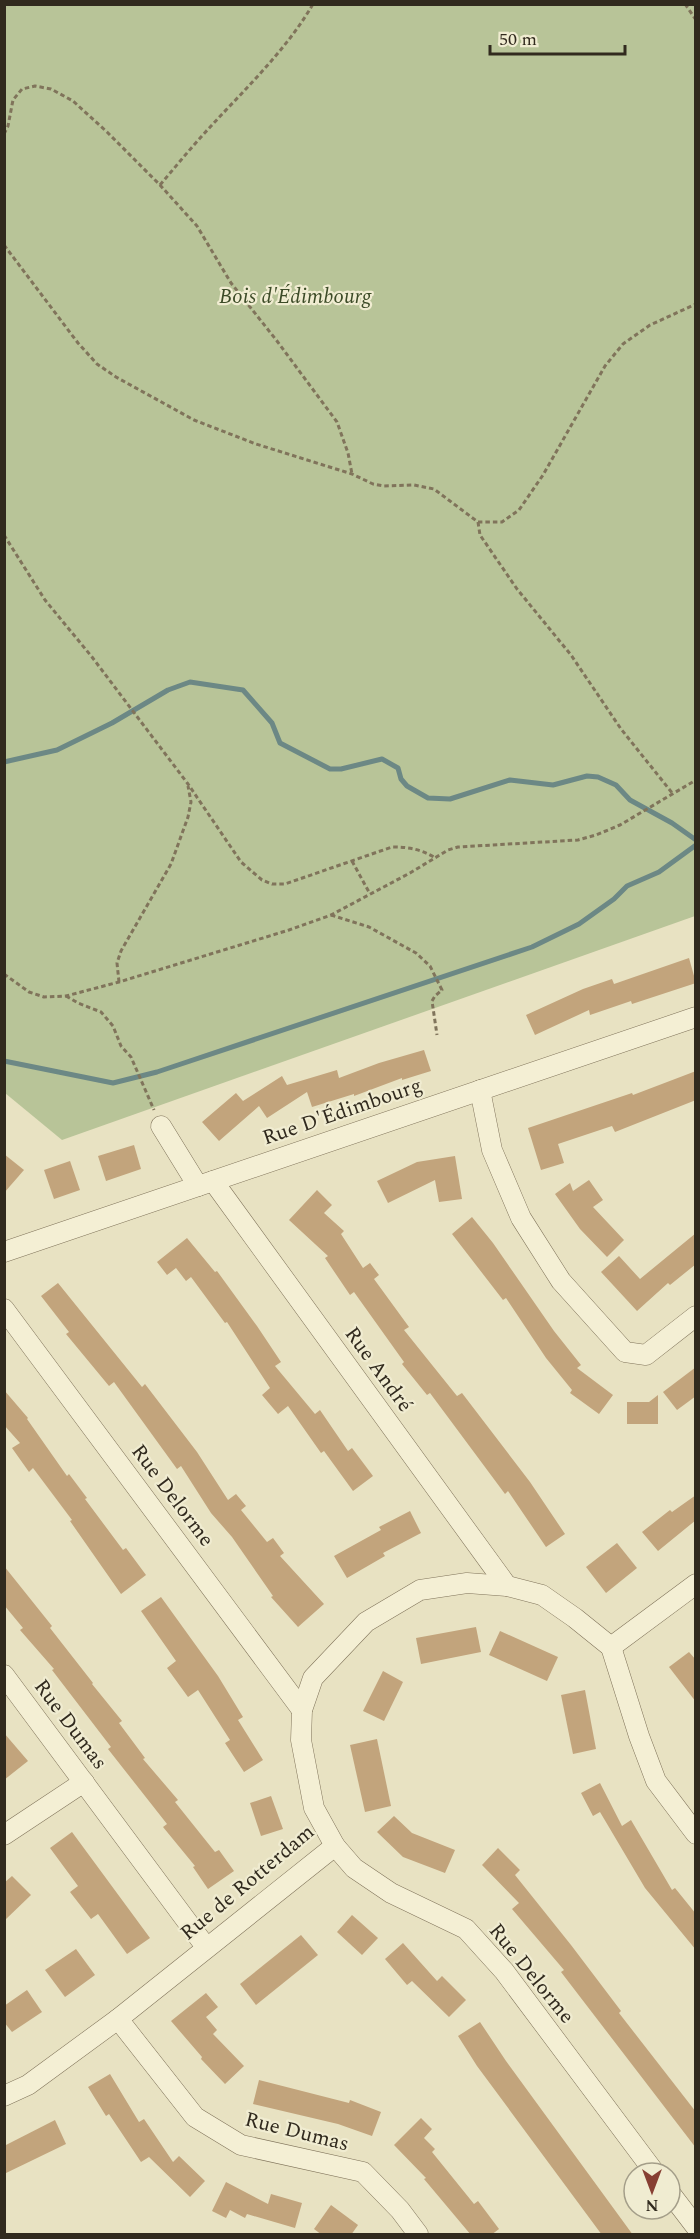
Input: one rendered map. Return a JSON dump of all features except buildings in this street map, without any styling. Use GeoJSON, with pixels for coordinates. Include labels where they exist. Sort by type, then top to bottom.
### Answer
{"type":"FeatureCollection","features":[{"type":"Feature","properties":{"kind":"street","name":"Rue D'Édimbourg"},"geometry":{"type":"LineString","coordinates":[[4,1252],[696,1017]]}},
{"type":"Feature","properties":{"kind":"street"},"geometry":{"type":"LineString","coordinates":[[480,1090],[492,1150],[521,1218],[561,1281],[625,1352],[646,1355],[696,1316]]}},
{"type":"Feature","properties":{"kind":"street","name":"Rue André"},"geometry":{"type":"LineString","coordinates":[[161,1126],[507,1586]]}},
{"type":"Feature","properties":{"kind":"street","name":"Rue Delorme"},"geometry":{"type":"LineString","coordinates":[[4,1309],[302,1710]]}},
{"type":"Feature","properties":{"kind":"street","name":"Rue de Rotterdam"},"geometry":{"type":"LineString","coordinates":[[4,2096],[28,2085],[118,2019],[335,1846],[314,1808],[302,1740],[302,1710],[313,1678],[366,1622],[420,1590],[467,1583],[507,1586],[542,1595],[611,1647]]}},
{"type":"Feature","properties":{"kind":"street"},"geometry":{"type":"LineString","coordinates":[[696,1584],[611,1647],[656,1781],[696,1834]]}},
{"type":"Feature","properties":{"kind":"street","name":"Rue Dumas"},"geometry":{"type":"LineString","coordinates":[[4,1675],[206,1947]]}},
{"type":"Feature","properties":{"kind":"street"},"geometry":{"type":"LineString","coordinates":[[4,1835],[84,1782]]}},
{"type":"Feature","properties":{"kind":"street","name":"Rue Delorme"},"geometry":{"type":"LineString","coordinates":[[335,1846],[354,1868],[391,1893],[466,1929],[504,1971],[646,2161]]}},
{"type":"Feature","properties":{"kind":"street","name":"Rue Dumas"},"geometry":{"type":"LineString","coordinates":[[118,2019],[195,2117],[241,2145],[363,2172],[400,2210],[418,2235]]}},
{"type":"Feature","properties":{"kind":"street"},"geometry":{"type":"LineString","coordinates":[[682,2209],[696,2227]]}},
{"type":"Feature","properties":{"kind":"path"},"geometry":{"type":"LineString","coordinates":[[160,185],[245,91],[304,20],[313,4]]}},
{"type":"Feature","properties":{"kind":"path"},"geometry":{"type":"LineString","coordinates":[[685,4],[696,20]]}},
{"type":"Feature","properties":{"kind":"path"},"geometry":{"type":"LineString","coordinates":[[4,134],[8,126],[13,100],[22,89],[35,86],[51,89],[74,101],[160,185],[197,226],[231,283],[337,422],[348,453],[352,474]]}},
{"type":"Feature","properties":{"kind":"path"},"geometry":{"type":"LineString","coordinates":[[4,245],[78,343],[97,364],[116,377],[194,420],[256,444],[384,486],[414,485],[434,489],[478,522],[502,522],[519,510],[543,475],[605,366],[623,344],[650,325],[696,304]]}},
{"type":"Feature","properties":{"kind":"path"},"geometry":{"type":"LineString","coordinates":[[478,522],[480,535],[517,590],[571,655],[621,729],[673,794]]}},
{"type":"Feature","properties":{"kind":"path"},"geometry":{"type":"LineString","coordinates":[[4,535],[45,600],[92,657],[188,784],[241,862],[262,880],[273,884],[285,884],[392,847],[408,847],[424,851],[434,858]]}},
{"type":"Feature","properties":{"kind":"path"},"geometry":{"type":"LineString","coordinates":[[4,975],[29,992],[44,997],[66,996],[119,982],[331,915],[448,850],[458,847],[578,840],[596,835],[620,825],[696,780]]}},
{"type":"Feature","properties":{"kind":"path"},"geometry":{"type":"LineString","coordinates":[[119,982],[117,963],[121,951],[166,874],[188,817],[191,802],[188,784]]}},
{"type":"Feature","properties":{"kind":"path"},"geometry":{"type":"LineString","coordinates":[[352,861],[370,894]]}},
{"type":"Feature","properties":{"kind":"path"},"geometry":{"type":"LineString","coordinates":[[331,915],[369,927],[399,942],[426,962],[434,972],[442,990],[432,1002],[437,1035]]}},
{"type":"Feature","properties":{"kind":"path"},"geometry":{"type":"LineString","coordinates":[[66,996],[100,1012],[113,1026],[121,1046],[131,1057],[161,1126]]}},
{"type":"Feature","properties":{"kind":"green space","name":"Bois d'Édimbourg"},"geometry":{"type":"Polygon","coordinates":[[[4,5],[695,5],[695,916],[62,1140],[5,1093],[4,5]]]}},
{"type":"Feature","properties":{"kind":"waterway"},"geometry":{"type":"LineString","coordinates":[[4,762],[57,750],[112,723],[168,690],[190,682],[243,690],[272,723],[280,743],[330,769],[341,769],[382,759],[398,768],[401,779],[407,786],[428,798],[450,799],[510,780],[553,785],[587,776],[598,777],[616,785],[630,800],[672,823],[696,840]]}},
{"type":"Feature","properties":{"kind":"waterway"},"geometry":{"type":"LineString","coordinates":[[4,1061],[113,1083],[157,1072],[532,947],[579,924],[614,899],[627,886],[659,872],[696,845]]}}]}
